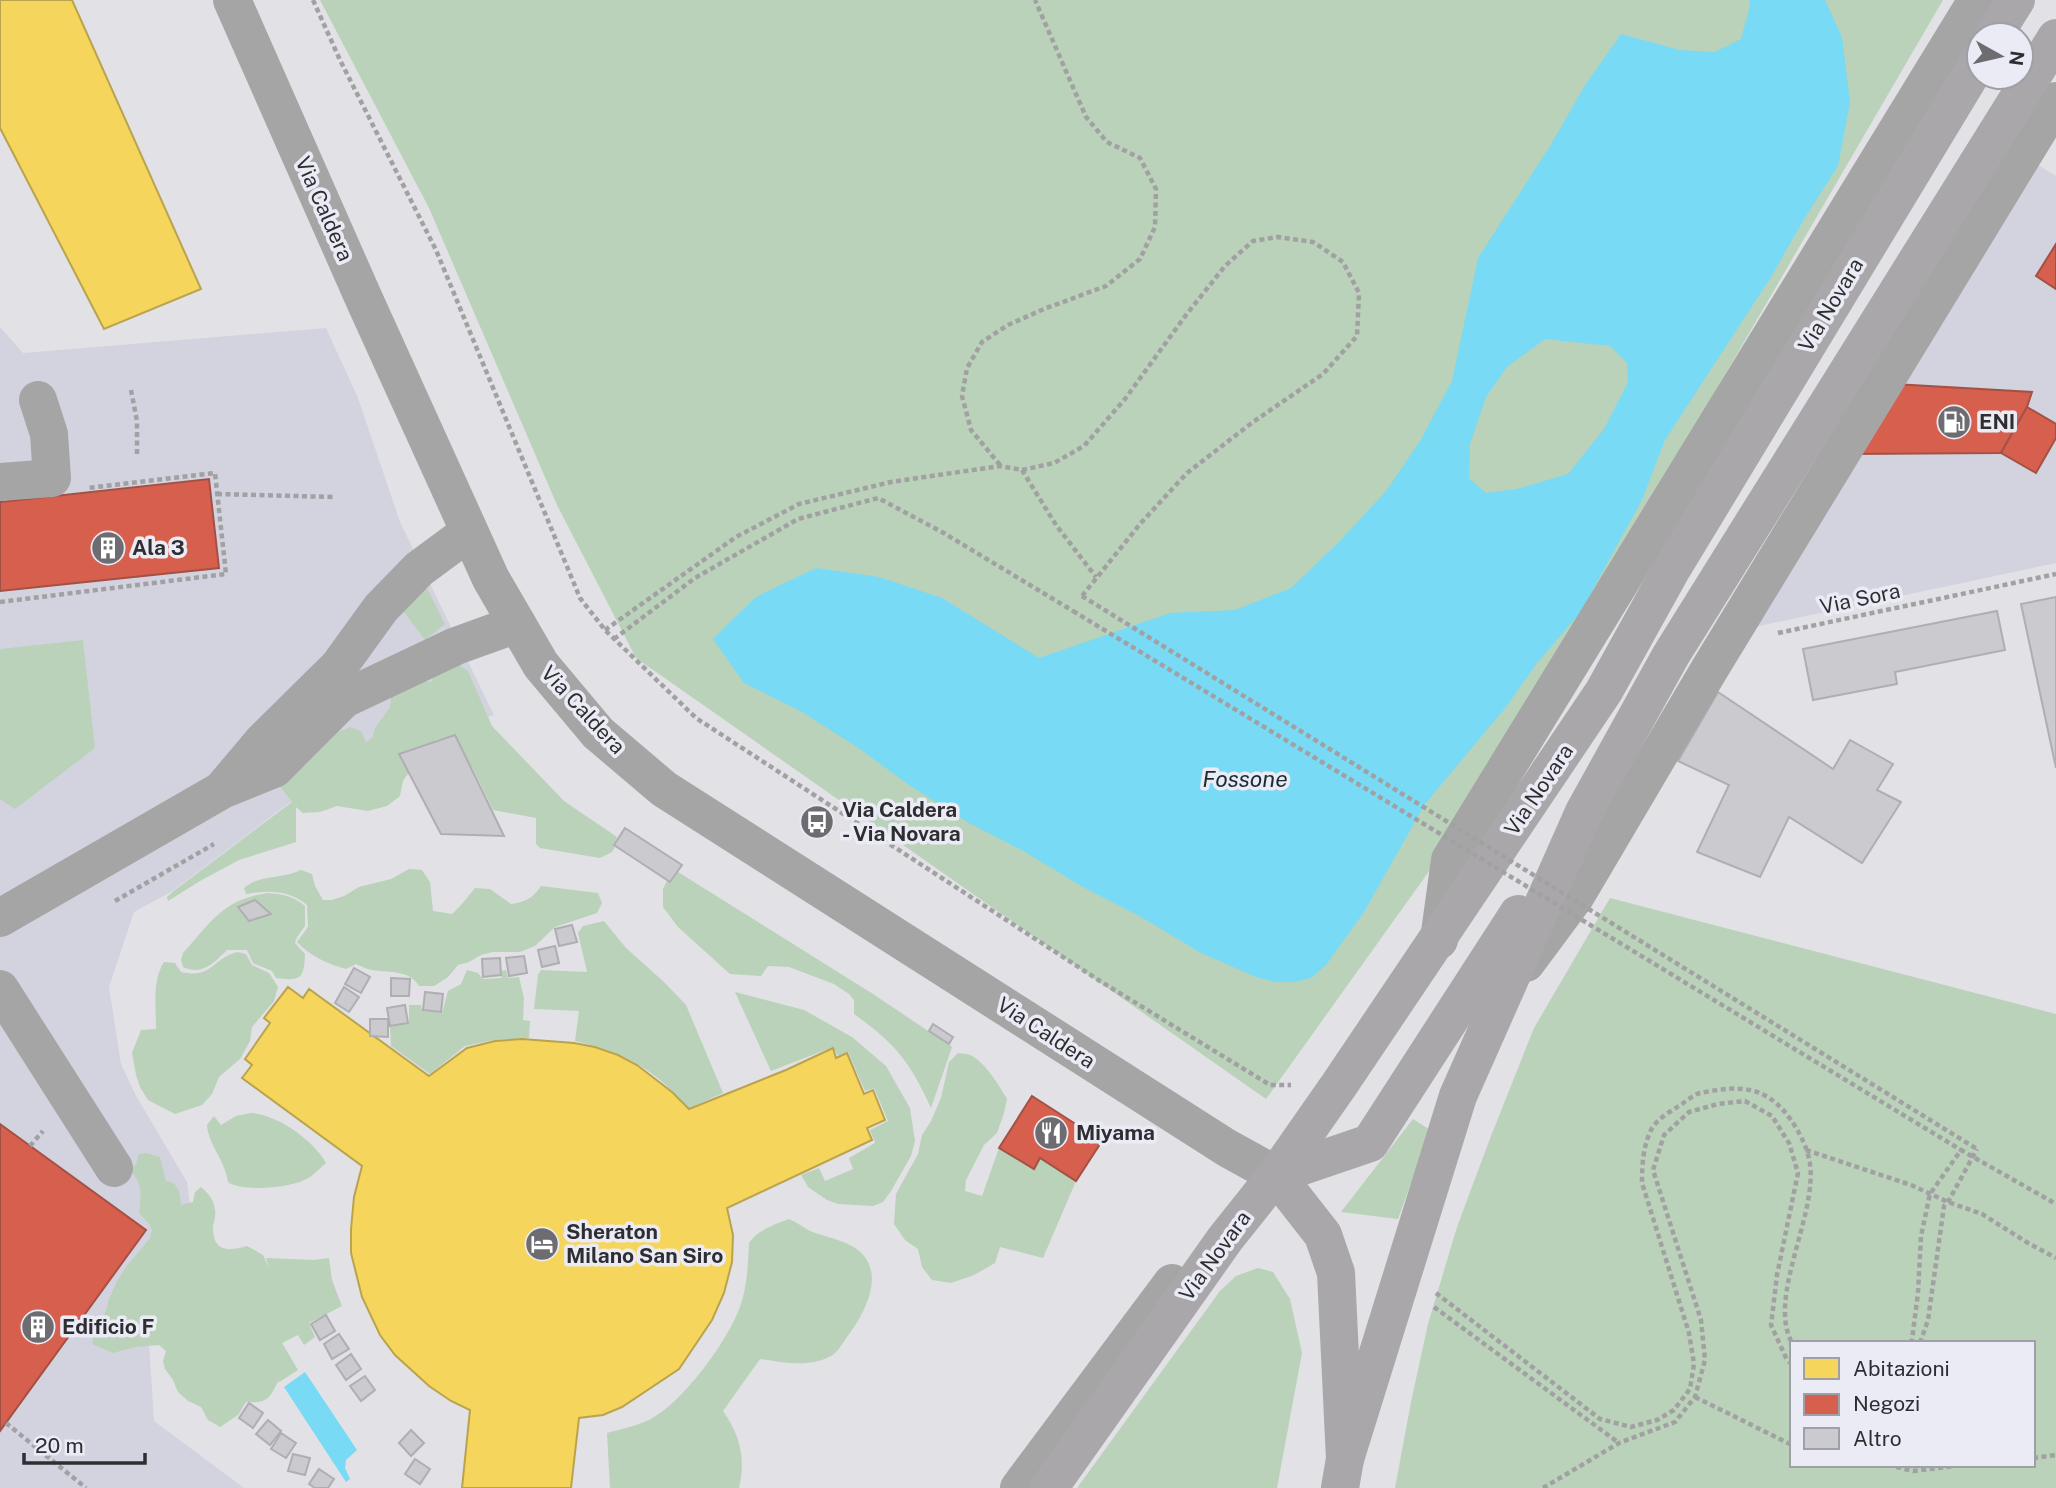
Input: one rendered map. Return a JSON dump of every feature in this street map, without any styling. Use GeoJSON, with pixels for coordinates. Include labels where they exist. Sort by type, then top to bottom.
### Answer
{"type":"FeatureCollection","features":[{"type":"Feature","properties":{"kind":"main road"},"geometry":{"type":"LineString","coordinates":[[2003,21],[2016,0]]}},
{"type":"Feature","properties":{"kind":"main road"},"geometry":{"type":"LineString","coordinates":[[1343,1473],[1336,1273],[1323,1236],[1276,1175],[1370,1143],[1584,812],[1671,655],[2056,38]]}},
{"type":"Feature","properties":{"kind":"main road","name":"Via Novara"},"geometry":{"type":"LineString","coordinates":[[1049,1488],[1225,1239],[1276,1175],[1439,940],[1604,691],[1670,572],[1965,84]]}},
{"type":"Feature","properties":{"kind":"main road"},"geometry":{"type":"LineString","coordinates":[[1343,1473],[1458,1096],[1584,812]]}},
{"type":"Feature","properties":{"kind":"street","name":"Via Caldera"},"geometry":{"type":"LineString","coordinates":[[232,0],[491,579],[541,665],[598,733],[664,789],[1227,1148],[1276,1175]]}},
{"type":"Feature","properties":{"kind":"street"},"geometry":{"type":"LineString","coordinates":[[1439,940],[1450,860],[1977,0]]}},
{"type":"Feature","properties":{"kind":"street"},"geometry":{"type":"LineString","coordinates":[[1503,993],[1575,897],[1709,670],[2056,101]]}},
{"type":"Feature","properties":{"kind":"street"},"geometry":{"type":"LineString","coordinates":[[0,482],[53,489],[49,434],[38,400]]}},
{"type":"Feature","properties":{"kind":"street"},"geometry":{"type":"LineString","coordinates":[[222,790],[263,741],[339,666],[381,608],[419,569],[469,532]]}},
{"type":"Feature","properties":{"kind":"street"},"geometry":{"type":"LineString","coordinates":[[0,918],[222,790],[274,769],[344,699],[456,646],[517,624]]}},
{"type":"Feature","properties":{"kind":"street"},"geometry":{"type":"LineString","coordinates":[[0,989],[114,1168]]}},
{"type":"Feature","properties":{"kind":"street"},"geometry":{"type":"LineString","coordinates":[[1019,1488],[1208,1234]]}},
{"type":"Feature","properties":{"kind":"path"},"geometry":{"type":"LineString","coordinates":[[313,0],[340,60],[436,250],[580,598],[605,630],[696,718],[1100,981],[1270,1085]]}},
{"type":"Feature","properties":{"kind":"path"},"geometry":{"type":"LineString","coordinates":[[1000,466],[971,430],[962,396],[967,368],[982,342],[1044,309],[1106,286],[1140,259],[1155,227],[1156,189],[1140,158],[1107,142],[1086,117],[1035,0]]}},
{"type":"Feature","properties":{"kind":"path"},"geometry":{"type":"LineString","coordinates":[[605,630],[736,537],[799,504],[891,482],[1000,466],[1022,470],[1054,463],[1084,446],[1125,399],[1225,266],[1253,241],[1278,237],[1314,242],[1343,262],[1359,293],[1357,336],[1323,374],[1186,473],[1082,596],[1977,1149],[1944,1206],[1928,1321],[1921,1341]]}},
{"type":"Feature","properties":{"kind":"path"},"geometry":{"type":"LineString","coordinates":[[131,390],[136,421],[137,457]]}},
{"type":"Feature","properties":{"kind":"path"},"geometry":{"type":"LineString","coordinates":[[1022,470],[1056,525],[1096,577]]}},
{"type":"Feature","properties":{"kind":"path"},"geometry":{"type":"LineString","coordinates":[[0,602],[226,574],[215,473],[53,489]]}},
{"type":"Feature","properties":{"kind":"path"},"geometry":{"type":"LineString","coordinates":[[217,494],[335,497]]}},
{"type":"Feature","properties":{"kind":"path"},"geometry":{"type":"LineString","coordinates":[[614,639],[695,578],[798,519],[878,498],[942,532],[1972,1157],[2056,1204]]}},
{"type":"Feature","properties":{"kind":"path","name":"Via Sora"},"geometry":{"type":"LineString","coordinates":[[1770,635],[2056,574]]}},
{"type":"Feature","properties":{"kind":"path"},"geometry":{"type":"LineString","coordinates":[[1430,1289],[1600,1419],[1631,1427],[1657,1420],[1674,1410],[1690,1388],[1694,1364],[1689,1334],[1642,1182],[1642,1160],[1652,1129],[1665,1115],[1698,1094],[1735,1088],[1764,1093],[1783,1107],[1800,1134],[1810,1164],[1808,1202],[1784,1310],[1787,1333],[1791,1341]]}},
{"type":"Feature","properties":{"kind":"path"},"geometry":{"type":"LineString","coordinates":[[1543,1488],[1619,1443],[1675,1422],[1695,1397],[1704,1360],[1701,1320],[1653,1170],[1664,1135],[1689,1112],[1718,1104],[1745,1101],[1772,1116],[1789,1143],[1798,1173],[1776,1275],[1772,1325],[1790,1362]]}},
{"type":"Feature","properties":{"kind":"path"},"geometry":{"type":"LineString","coordinates":[[1805,1150],[1911,1185],[1982,1214],[2056,1258]]}},
{"type":"Feature","properties":{"kind":"path"},"geometry":{"type":"LineString","coordinates":[[1911,1341],[1918,1293],[1921,1236],[1930,1194],[1961,1150]]}},
{"type":"Feature","properties":{"kind":"path"},"geometry":{"type":"LineString","coordinates":[[1426,1301],[1619,1443]]}},
{"type":"Feature","properties":{"kind":"path"},"geometry":{"type":"LineString","coordinates":[[1695,1397],[1790,1444]]}},
{"type":"Feature","properties":{"kind":"path"},"geometry":{"type":"LineString","coordinates":[[6,1423],[86,1488]]}},
{"type":"Feature","properties":{"kind":"path"},"geometry":{"type":"LineString","coordinates":[[2035,1458],[2056,1455]]}},
{"type":"Feature","properties":{"kind":"path"},"geometry":{"type":"LineString","coordinates":[[1896,1467],[1913,1471],[1946,1467]]}},
{"type":"Feature","properties":{"kind":"shaded area"},"geometry":{"type":"Polygon","coordinates":[[[2033,162],[2056,176],[2056,563],[1740,630],[2033,162]]]}},
{"type":"Feature","properties":{"kind":"shaded area"},"geometry":{"type":"Polygon","coordinates":[[[0,327],[23,353],[326,328],[358,398],[400,522],[494,715],[333,770],[171,892],[134,912],[109,987],[121,1064],[135,1094],[187,1182],[191,1214],[148,1327],[154,1421],[244,1488],[0,1488],[0,327]]]}},
{"type":"Feature","properties":{"kind":"green space"},"geometry":{"type":"Polygon","coordinates":[[[320,0],[1943,0],[1465,821],[1266,1099],[636,658],[557,505],[429,208],[320,0]]]}},
{"type":"Feature","properties":{"kind":"green space"},"geometry":{"type":"Polygon","coordinates":[[[427,588],[445,624],[425,640],[401,608],[427,588]]]}},
{"type":"Feature","properties":{"kind":"green space"},"geometry":{"type":"Polygon","coordinates":[[[83,640],[95,748],[15,809],[0,799],[0,649],[83,640]]]}},
{"type":"Feature","properties":{"kind":"green space"},"geometry":{"type":"Polygon","coordinates":[[[458,664],[468,671],[492,726],[564,801],[617,837],[612,852],[600,858],[540,848],[536,844],[536,818],[493,810],[472,767],[466,766],[438,739],[418,750],[417,761],[403,781],[400,796],[387,806],[368,811],[337,806],[320,812],[303,813],[296,807],[296,842],[239,860],[168,901],[167,897],[175,890],[292,802],[278,784],[338,732],[350,727],[361,731],[366,742],[372,738],[375,728],[390,707],[392,690],[410,679],[432,682],[433,674],[458,664]]]}},
{"type":"Feature","properties":{"kind":"green space"},"geometry":{"type":"Polygon","coordinates":[[[409,869],[422,870],[430,882],[433,911],[452,914],[475,888],[490,889],[511,904],[529,899],[541,886],[598,893],[602,903],[597,913],[555,927],[535,946],[520,952],[481,955],[458,965],[448,977],[434,986],[419,986],[404,974],[370,970],[356,964],[346,969],[320,959],[297,942],[308,927],[307,905],[293,896],[278,892],[246,894],[244,888],[257,881],[301,870],[312,874],[323,900],[332,900],[359,887],[391,879],[409,869]]]}},
{"type":"Feature","properties":{"kind":"green space"},"geometry":{"type":"Polygon","coordinates":[[[678,872],[873,994],[952,1047],[931,1108],[916,1078],[900,1055],[881,1035],[854,1014],[854,1000],[849,994],[834,984],[789,967],[768,966],[761,976],[730,974],[678,927],[663,907],[663,889],[667,881],[671,882],[678,872]]]}},
{"type":"Feature","properties":{"kind":"green space"},"geometry":{"type":"Polygon","coordinates":[[[268,893],[288,896],[305,906],[305,926],[295,943],[305,954],[302,974],[299,977],[276,978],[272,971],[253,963],[247,950],[227,950],[202,969],[183,967],[183,953],[219,914],[240,901],[268,893]]]}},
{"type":"Feature","properties":{"kind":"green space"},"geometry":{"type":"Polygon","coordinates":[[[1610,898],[2056,1014],[2056,1488],[1395,1488],[1428,1324],[1457,1227],[1534,1028],[1610,898]]]}},
{"type":"Feature","properties":{"kind":"green space"},"geometry":{"type":"Polygon","coordinates":[[[604,921],[626,948],[686,1005],[723,1093],[689,1108],[664,1083],[638,1064],[593,1045],[575,1041],[579,1011],[534,1009],[541,970],[587,972],[578,933],[583,926],[604,921]]]}},
{"type":"Feature","properties":{"kind":"green space"},"geometry":{"type":"Polygon","coordinates":[[[237,952],[246,954],[252,965],[269,973],[278,987],[274,1001],[252,1027],[250,1041],[240,1059],[219,1077],[212,1094],[202,1105],[175,1114],[148,1100],[140,1087],[132,1053],[141,1030],[156,1029],[155,994],[160,969],[164,962],[175,963],[181,972],[200,973],[237,952]]]}},
{"type":"Feature","properties":{"kind":"green space"},"geometry":{"type":"Polygon","coordinates":[[[467,970],[478,973],[483,979],[501,978],[502,971],[506,970],[508,978],[519,977],[524,998],[523,1020],[530,1021],[529,1038],[494,1040],[465,1046],[430,1074],[391,1046],[390,1027],[409,1023],[409,1005],[421,1005],[422,1011],[442,1013],[448,991],[461,984],[467,970]]]}},
{"type":"Feature","properties":{"kind":"green space"},"geometry":{"type":"Polygon","coordinates":[[[735,992],[804,1010],[852,1037],[886,1066],[910,1108],[915,1141],[911,1156],[883,1202],[873,1206],[838,1204],[808,1187],[801,1175],[819,1168],[825,1181],[853,1169],[849,1158],[875,1143],[870,1130],[888,1121],[874,1088],[865,1091],[848,1052],[838,1056],[833,1047],[771,1071],[735,992]]]}},
{"type":"Feature","properties":{"kind":"green space"},"geometry":{"type":"Polygon","coordinates":[[[958,1053],[970,1055],[981,1062],[1007,1099],[997,1133],[984,1145],[966,1180],[965,1191],[982,1196],[999,1148],[1040,1158],[1076,1181],[1043,1258],[1000,1247],[995,1263],[974,1275],[951,1283],[932,1280],[922,1267],[918,1249],[905,1240],[894,1224],[896,1194],[918,1154],[922,1135],[941,1098],[949,1062],[958,1053]]]}},
{"type":"Feature","properties":{"kind":"green space"},"geometry":{"type":"Polygon","coordinates":[[[251,1113],[272,1118],[294,1130],[313,1146],[326,1163],[307,1179],[288,1185],[254,1188],[228,1182],[207,1125],[214,1116],[221,1125],[236,1116],[251,1113]]]}},
{"type":"Feature","properties":{"kind":"green space"},"geometry":{"type":"Polygon","coordinates":[[[1413,1119],[1430,1130],[1398,1219],[1341,1212],[1413,1119]]]}},
{"type":"Feature","properties":{"kind":"green space"},"geometry":{"type":"Polygon","coordinates":[[[139,1154],[160,1157],[166,1181],[174,1183],[179,1191],[181,1205],[193,1202],[195,1192],[201,1187],[208,1194],[215,1210],[213,1234],[215,1241],[222,1248],[247,1246],[263,1255],[269,1268],[266,1258],[329,1258],[332,1280],[342,1306],[309,1323],[315,1337],[304,1345],[298,1335],[282,1343],[298,1370],[278,1383],[280,1378],[268,1398],[260,1402],[246,1402],[238,1415],[220,1427],[208,1420],[201,1407],[178,1392],[165,1369],[163,1361],[166,1351],[159,1345],[135,1347],[113,1353],[92,1344],[94,1333],[102,1324],[117,1281],[150,1238],[152,1230],[139,1213],[139,1185],[130,1171],[139,1154]]]}},
{"type":"Feature","properties":{"kind":"green space"},"geometry":{"type":"Polygon","coordinates":[[[789,1219],[808,1230],[852,1246],[867,1259],[871,1270],[870,1294],[854,1328],[834,1354],[821,1360],[794,1363],[760,1359],[723,1411],[734,1429],[740,1448],[742,1467],[739,1488],[610,1488],[607,1433],[649,1420],[688,1388],[712,1357],[738,1312],[745,1287],[749,1243],[762,1231],[789,1219]]]}},
{"type":"Feature","properties":{"kind":"green space"},"geometry":{"type":"Polygon","coordinates":[[[1258,1268],[1273,1272],[1290,1299],[1302,1353],[1277,1488],[1077,1488],[1220,1291],[1236,1276],[1258,1268]]]}},
{"type":"Feature","properties":{"kind":"water","name":"Fossone"},"geometry":{"type":"Polygon","coordinates":[[[1749,0],[1825,0],[1842,37],[1850,102],[1838,166],[1771,277],[1665,440],[1642,500],[1580,613],[1425,804],[1364,912],[1326,965],[1311,978],[1275,982],[1256,977],[1201,953],[969,823],[802,712],[744,683],[713,639],[756,597],[816,568],[879,577],[942,598],[1039,658],[1170,613],[1235,610],[1291,588],[1339,542],[1386,491],[1420,441],[1452,381],[1478,258],[1550,146],[1585,85],[1621,34],[1680,50],[1715,52],[1741,39],[1750,6],[1749,0]],[[1545,339],[1507,367],[1486,397],[1470,444],[1469,478],[1486,493],[1517,489],[1568,474],[1604,429],[1628,382],[1627,363],[1610,346],[1545,339]]]}},
{"type":"Feature","properties":{"kind":"water"},"geometry":{"type":"Polygon","coordinates":[[[305,1372],[357,1450],[346,1460],[345,1468],[350,1479],[346,1482],[284,1387],[305,1372]]]}},
{"type":"Feature","properties":{"kind":"building: Abitazioni"},"geometry":{"type":"Polygon","coordinates":[[[0,0],[72,0],[201,289],[104,329],[0,128],[0,0]]]}},
{"type":"Feature","properties":{"kind":"building: Abitazioni","name":"Sheraton Milano San Siro"},"geometry":{"type":"Polygon","coordinates":[[[288,987],[303,998],[309,989],[429,1076],[467,1048],[495,1041],[522,1039],[574,1043],[618,1055],[637,1065],[689,1109],[833,1048],[836,1058],[847,1053],[864,1094],[873,1090],[885,1120],[867,1128],[872,1140],[727,1208],[733,1235],[732,1262],[724,1293],[712,1320],[679,1369],[622,1407],[603,1415],[579,1418],[571,1488],[462,1488],[470,1410],[429,1386],[395,1355],[380,1335],[362,1297],[351,1253],[351,1229],[354,1197],[362,1166],[242,1078],[252,1065],[245,1059],[270,1023],[264,1018],[288,987]]]}},
{"type":"Feature","properties":{"kind":"building: Negozi"},"geometry":{"type":"Polygon","coordinates":[[[2056,244],[2056,289],[2036,276],[2056,244]]]}},
{"type":"Feature","properties":{"kind":"building: Negozi"},"geometry":{"type":"Polygon","coordinates":[[[1894,384],[2032,392],[2027,407],[2001,453],[1851,454],[1894,384]]]}},
{"type":"Feature","properties":{"kind":"building: Negozi"},"geometry":{"type":"Polygon","coordinates":[[[2027,407],[2056,424],[2056,438],[2036,473],[2001,453],[2027,407]]]}},
{"type":"Feature","properties":{"kind":"building: Negozi","name":"Ala 3"},"geometry":{"type":"Polygon","coordinates":[[[209,479],[219,568],[0,591],[0,502],[209,479]]]}},
{"type":"Feature","properties":{"kind":"building: Negozi"},"geometry":{"type":"Polygon","coordinates":[[[1032,1096],[1102,1141],[1076,1181],[1040,1158],[1034,1169],[999,1148],[1032,1096]]]}},
{"type":"Feature","properties":{"kind":"building: Negozi","name":"Edificio F"},"geometry":{"type":"Polygon","coordinates":[[[0,1124],[146,1230],[0,1431],[0,1124]]]}},
{"type":"Feature","properties":{"kind":"building: Altro"},"geometry":{"type":"Polygon","coordinates":[[[2056,597],[2056,768],[2021,604],[2056,597]]]}},
{"type":"Feature","properties":{"kind":"building: Altro"},"geometry":{"type":"Polygon","coordinates":[[[1997,611],[2005,650],[1895,672],[1897,684],[1813,700],[1803,649],[1997,611]]]}},
{"type":"Feature","properties":{"kind":"building: Altro"},"geometry":{"type":"Polygon","coordinates":[[[1718,692],[1833,769],[1850,740],[1893,764],[1877,790],[1901,802],[1862,863],[1789,817],[1760,877],[1697,852],[1729,785],[1678,761],[1718,692]]]}},
{"type":"Feature","properties":{"kind":"building: Altro"},"geometry":{"type":"Polygon","coordinates":[[[455,735],[504,836],[441,834],[399,754],[455,735]]]}},
{"type":"Feature","properties":{"kind":"building: Altro"},"geometry":{"type":"Polygon","coordinates":[[[814,815],[833,827],[828,835],[808,823],[814,815]]]}},
{"type":"Feature","properties":{"kind":"building: Altro"},"geometry":{"type":"Polygon","coordinates":[[[625,828],[682,865],[670,882],[614,845],[625,828]]]}},
{"type":"Feature","properties":{"kind":"building: Altro"},"geometry":{"type":"Polygon","coordinates":[[[255,900],[271,914],[249,921],[238,907],[255,900]]]}},
{"type":"Feature","properties":{"kind":"building: Altro"},"geometry":{"type":"Polygon","coordinates":[[[572,925],[577,942],[559,946],[555,929],[572,925]]]}},
{"type":"Feature","properties":{"kind":"building: Altro"},"geometry":{"type":"Polygon","coordinates":[[[555,946],[559,963],[542,967],[538,950],[555,946]]]}},
{"type":"Feature","properties":{"kind":"building: Altro"},"geometry":{"type":"Polygon","coordinates":[[[524,956],[527,973],[509,976],[506,958],[524,956]]]}},
{"type":"Feature","properties":{"kind":"building: Altro"},"geometry":{"type":"Polygon","coordinates":[[[500,958],[501,975],[483,977],[482,959],[500,958]]]}},
{"type":"Feature","properties":{"kind":"building: Altro"},"geometry":{"type":"Polygon","coordinates":[[[354,968],[370,977],[361,993],[345,984],[354,968]]]}},
{"type":"Feature","properties":{"kind":"building: Altro"},"geometry":{"type":"Polygon","coordinates":[[[391,978],[410,979],[409,996],[391,996],[391,978]]]}},
{"type":"Feature","properties":{"kind":"building: Altro"},"geometry":{"type":"Polygon","coordinates":[[[344,987],[359,997],[349,1012],[335,1003],[344,987]]]}},
{"type":"Feature","properties":{"kind":"building: Altro"},"geometry":{"type":"Polygon","coordinates":[[[425,992],[443,994],[441,1012],[423,1010],[425,992]]]}},
{"type":"Feature","properties":{"kind":"building: Altro"},"geometry":{"type":"Polygon","coordinates":[[[405,1005],[408,1023],[390,1026],[387,1008],[405,1005]]]}},
{"type":"Feature","properties":{"kind":"building: Altro"},"geometry":{"type":"Polygon","coordinates":[[[370,1019],[388,1019],[388,1037],[370,1036],[370,1019]]]}},
{"type":"Feature","properties":{"kind":"building: Altro"},"geometry":{"type":"Polygon","coordinates":[[[933,1024],[953,1037],[949,1044],[929,1031],[933,1024]]]}},
{"type":"Feature","properties":{"kind":"building: Altro"},"geometry":{"type":"Polygon","coordinates":[[[326,1315],[335,1331],[320,1340],[311,1324],[326,1315]]]}},
{"type":"Feature","properties":{"kind":"building: Altro"},"geometry":{"type":"Polygon","coordinates":[[[339,1334],[349,1349],[332,1359],[324,1344],[339,1334]]]}},
{"type":"Feature","properties":{"kind":"building: Altro"},"geometry":{"type":"Polygon","coordinates":[[[351,1354],[361,1369],[346,1380],[336,1365],[351,1354]]]}},
{"type":"Feature","properties":{"kind":"building: Altro"},"geometry":{"type":"Polygon","coordinates":[[[365,1376],[375,1390],[361,1401],[350,1386],[365,1376]]]}},
{"type":"Feature","properties":{"kind":"building: Altro"},"geometry":{"type":"Polygon","coordinates":[[[249,1403],[263,1413],[253,1428],[239,1418],[249,1403]]]}},
{"type":"Feature","properties":{"kind":"building: Altro"},"geometry":{"type":"Polygon","coordinates":[[[268,1420],[281,1431],[270,1445],[256,1434],[268,1420]]]}},
{"type":"Feature","properties":{"kind":"building: Altro"},"geometry":{"type":"Polygon","coordinates":[[[411,1430],[424,1443],[411,1456],[399,1443],[411,1430]]]}},
{"type":"Feature","properties":{"kind":"building: Altro"},"geometry":{"type":"Polygon","coordinates":[[[281,1433],[296,1443],[286,1458],[271,1449],[281,1433]]]}},
{"type":"Feature","properties":{"kind":"building: Altro"},"geometry":{"type":"Polygon","coordinates":[[[293,1454],[310,1458],[305,1475],[288,1471],[293,1454]]]}},
{"type":"Feature","properties":{"kind":"building: Altro"},"geometry":{"type":"Polygon","coordinates":[[[415,1459],[430,1469],[420,1484],[405,1474],[415,1459]]]}},
{"type":"Feature","properties":{"kind":"building: Altro"},"geometry":{"type":"Polygon","coordinates":[[[319,1469],[334,1479],[328,1488],[315,1488],[309,1484],[319,1469]]]}},
{"type":"Feature","properties":{"kind":"place","name":"ENI"},"geometry":{"type":"Point","coordinates":[1954,422]}},
{"type":"Feature","properties":{"kind":"place","name":"Ala 3"},"geometry":{"type":"Point","coordinates":[108,548]}},
{"type":"Feature","properties":{"kind":"place","name":"Via Caldera - Via Novara"},"geometry":{"type":"Point","coordinates":[817,822]}},
{"type":"Feature","properties":{"kind":"place","name":"Miyama"},"geometry":{"type":"Point","coordinates":[1051,1133]}},
{"type":"Feature","properties":{"kind":"place","name":"Sheraton Milano San Siro"},"geometry":{"type":"Point","coordinates":[542,1244]}},
{"type":"Feature","properties":{"kind":"place","name":"Edificio F"},"geometry":{"type":"Point","coordinates":[38,1327]}}]}
